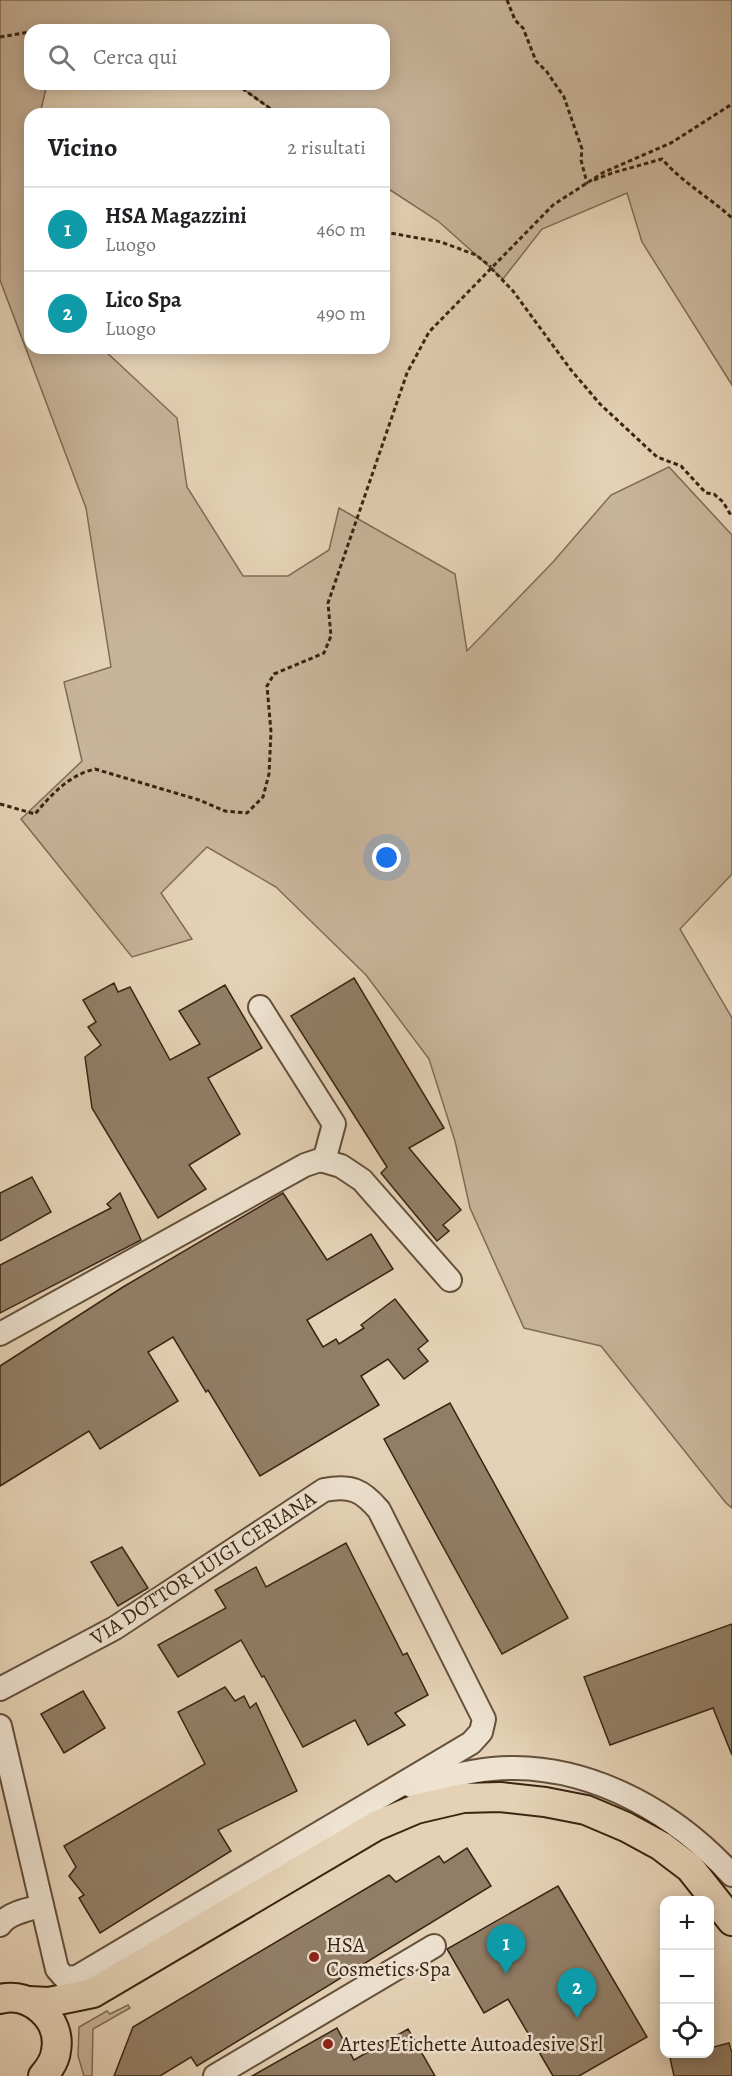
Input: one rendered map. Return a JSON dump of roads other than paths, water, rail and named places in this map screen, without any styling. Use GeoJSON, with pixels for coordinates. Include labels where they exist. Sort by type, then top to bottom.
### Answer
{"type":"FeatureCollection","features":[{"type":"Feature","properties":{"kind":"main road"},"geometry":{"type":"LineString","coordinates":[[0,1999],[6,1997],[49,2002],[85,1985],[376,1826],[416,1809],[463,1798],[500,1797],[545,1802],[586,1810],[626,1827],[660,1846],[690,1868],[732,1921]]}},
{"type":"Feature","properties":{"kind":"main road"},"geometry":{"type":"LineString","coordinates":[[55,2061],[64,2025],[85,1985]]}},
{"type":"Feature","properties":{"kind":"main road"},"geometry":{"type":"LineString","coordinates":[[30,2001],[43,2010],[54,2026],[55,2061]]}},
{"type":"Feature","properties":{"kind":"street"},"geometry":{"type":"LineString","coordinates":[[260,1007],[334,1124],[324,1161]]}},
{"type":"Feature","properties":{"kind":"street"},"geometry":{"type":"LineString","coordinates":[[0,1334],[305,1165],[320,1160],[341,1166],[362,1180],[450,1280]]}},
{"type":"Feature","properties":{"kind":"street","name":"VIA DOTTOR LUIGI CERIANA"},"geometry":{"type":"LineString","coordinates":[[0,1689],[115,1628],[324,1490],[355,1489],[368,1497],[379,1510],[484,1719],[481,1732],[471,1743],[392,1790],[85,1985]]}},
{"type":"Feature","properties":{"kind":"street"},"geometry":{"type":"LineString","coordinates":[[0,1726],[57,1969],[65,1978],[85,1985]]}},
{"type":"Feature","properties":{"kind":"street","name":"VIA DOTTOR LUIGI CERIANA"},"geometry":{"type":"LineString","coordinates":[[392,1790],[476,1771],[515,1768],[561,1773],[609,1787],[649,1807],[683,1829],[712,1853],[732,1875]]}},
{"type":"Feature","properties":{"kind":"street"},"geometry":{"type":"LineString","coordinates":[[0,1925],[4,1920],[42,1906]]}},
{"type":"Feature","properties":{"kind":"street"},"geometry":{"type":"LineString","coordinates":[[215,2076],[434,1946]]}},
{"type":"Feature","properties":{"kind":"place","name":"HSA Cosmetics Spa"},"geometry":{"type":"Point","coordinates":[314,1957]}},
{"type":"Feature","properties":{"kind":"place","name":"HSA Magazzini"},"geometry":{"type":"Point","coordinates":[506,1974]}},
{"type":"Feature","properties":{"kind":"place","name":"Lico Spa"},"geometry":{"type":"Point","coordinates":[577,2018]}},
{"type":"Feature","properties":{"kind":"place","name":"Artes Etichette Autoadesive Srl"},"geometry":{"type":"Point","coordinates":[328,2044]}}]}
